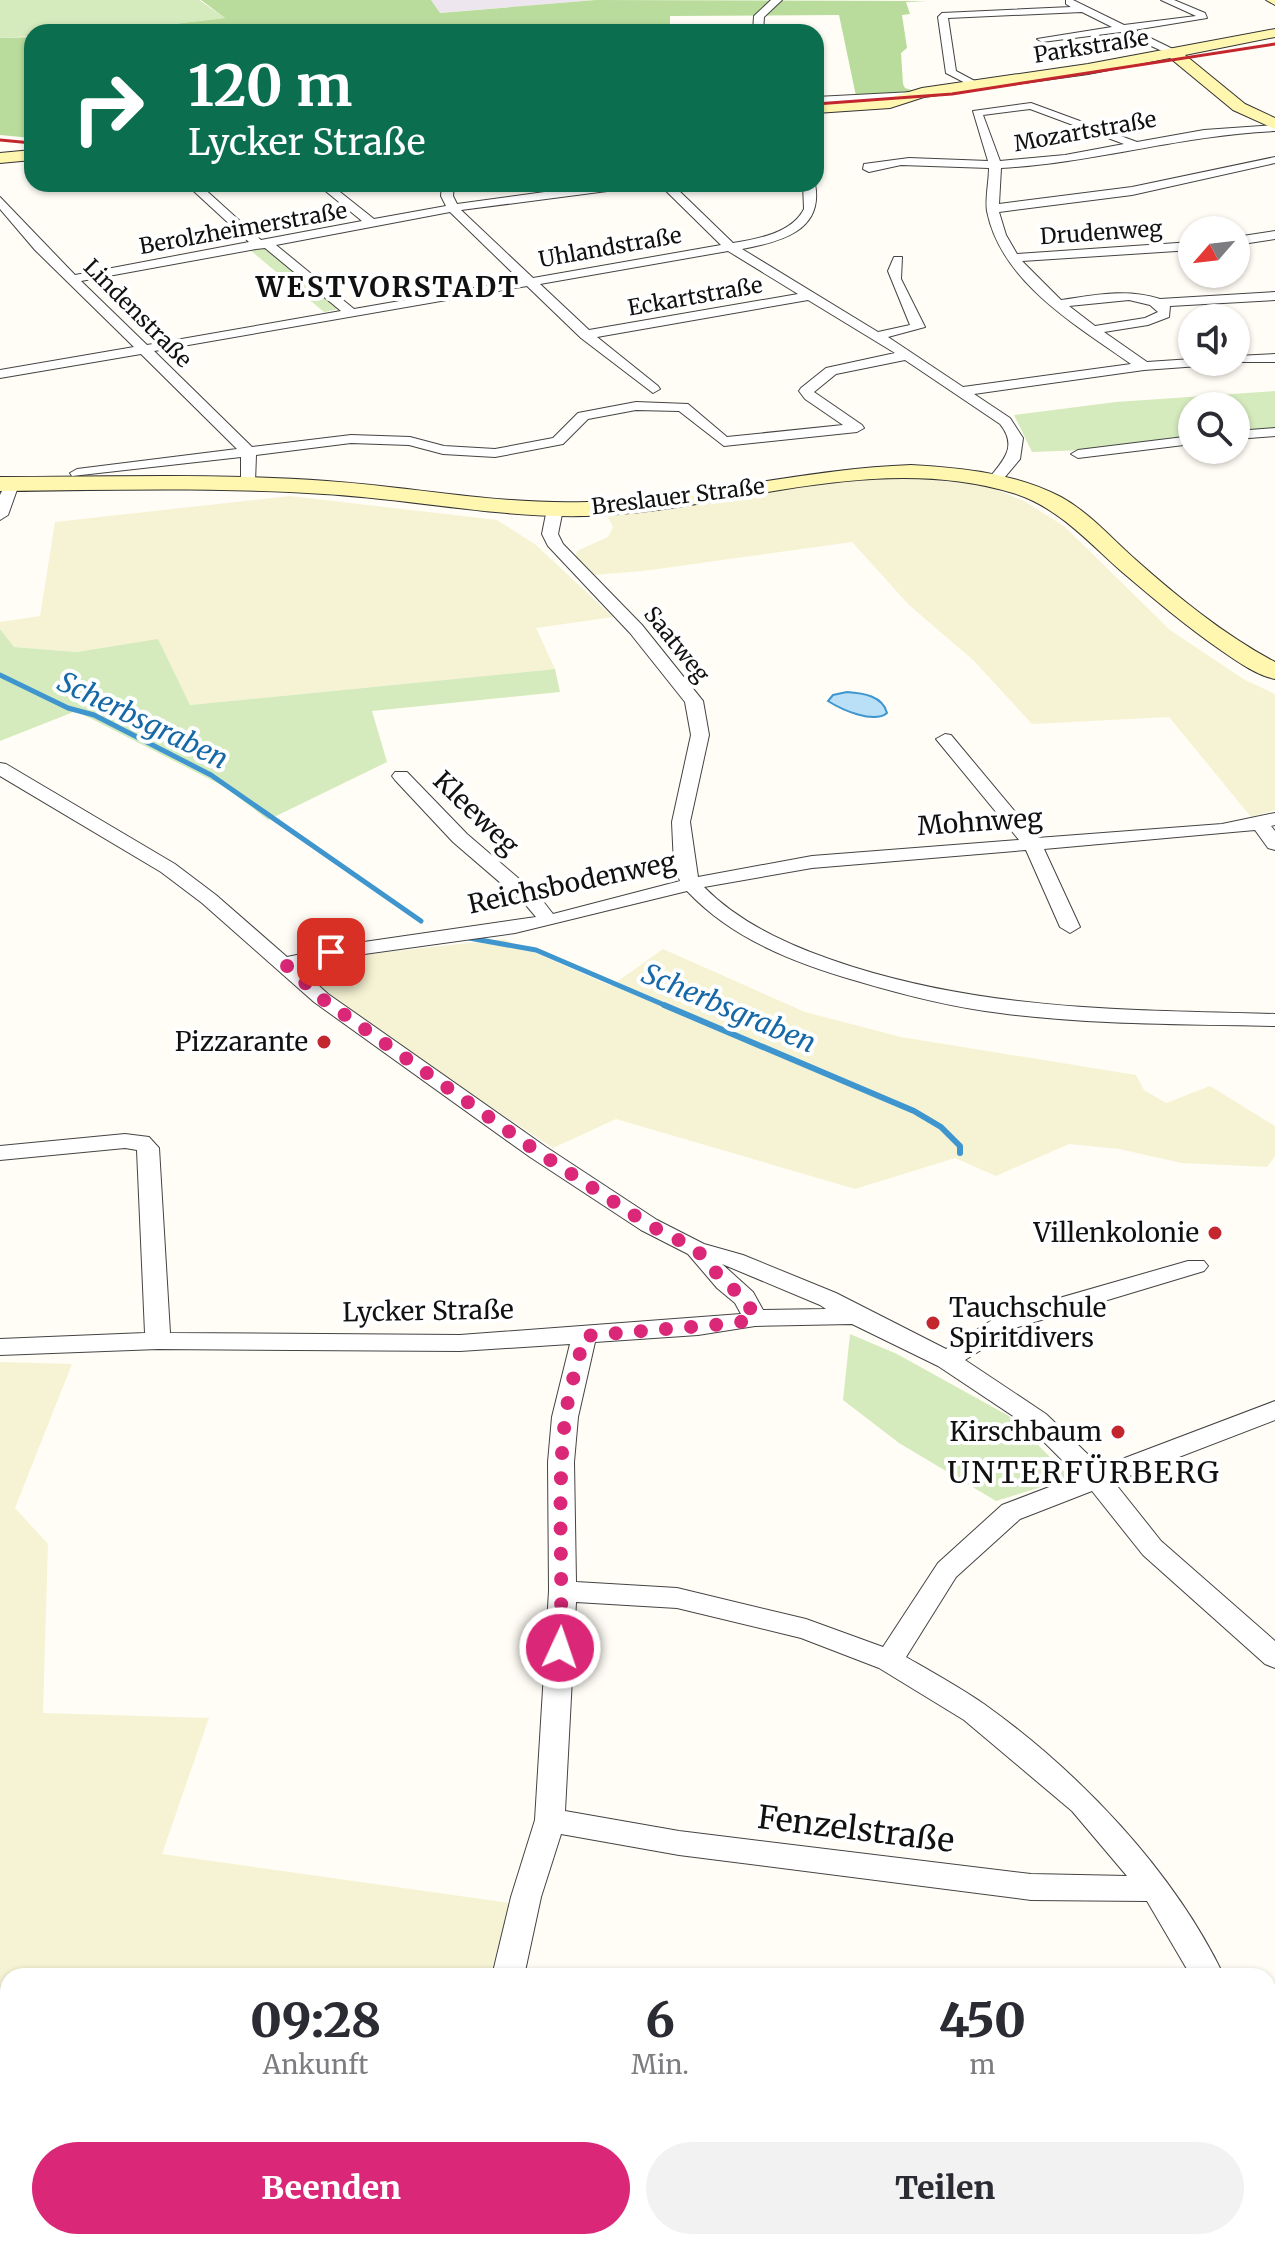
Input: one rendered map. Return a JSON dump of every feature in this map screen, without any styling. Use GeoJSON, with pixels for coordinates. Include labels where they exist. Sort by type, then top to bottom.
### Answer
{"type":"FeatureCollection","features":[{"type":"Feature","properties":{"kind":"main road","name":"Parkstraße"},"geometry":{"type":"LineString","coordinates":[[824,107],[890,103],[913,95],[1175,54],[1275,33]]}},
{"type":"Feature","properties":{"kind":"main road"},"geometry":{"type":"LineString","coordinates":[[1175,54],[1239,107],[1275,126]]}},
{"type":"Feature","properties":{"kind":"main road"},"geometry":{"type":"LineString","coordinates":[[0,158],[24,156]]}},
{"type":"Feature","properties":{"kind":"main road","name":"Breslauer Straße"},"geometry":{"type":"LineString","coordinates":[[6,484],[248,482],[329,487],[480,505],[555,509],[666,503],[855,472],[914,471],[994,481],[1021,488],[1068,510],[1212,636],[1275,672]]}},
{"type":"Feature","properties":{"kind":"main road","name":"Breslauer Straße"},"geometry":{"type":"LineString","coordinates":[[1171,601],[1275,661]]}},
{"type":"Feature","properties":{"kind":"street"},"geometry":{"type":"LineString","coordinates":[[758,24],[759,16],[777,0]]}},
{"type":"Feature","properties":{"kind":"street"},"geometry":{"type":"LineString","coordinates":[[1064,0],[1175,54]]}},
{"type":"Feature","properties":{"kind":"street"},"geometry":{"type":"LineString","coordinates":[[1042,39],[1202,18],[1202,15],[1166,0]]}},
{"type":"Feature","properties":{"kind":"street"},"geometry":{"type":"LineString","coordinates":[[979,86],[951,73],[945,15],[1082,9]]}},
{"type":"Feature","properties":{"kind":"street","name":"Parkstraße"},"geometry":{"type":"LineString","coordinates":[[824,100],[913,95]]}},
{"type":"Feature","properties":{"kind":"street"},"geometry":{"type":"LineString","coordinates":[[1133,144],[1031,106],[977,113],[995,165],[992,209],[1013,258],[1058,304],[1144,366]]}},
{"type":"Feature","properties":{"kind":"street","name":"Mozartstraße"},"geometry":{"type":"LineString","coordinates":[[900,162],[995,165],[1042,162],[1213,129],[1275,126]]}},
{"type":"Feature","properties":{"kind":"street"},"geometry":{"type":"LineString","coordinates":[[992,209],[1132,191],[1275,160]]}},
{"type":"Feature","properties":{"kind":"street"},"geometry":{"type":"LineString","coordinates":[[201,192],[263,245],[350,312]]}},
{"type":"Feature","properties":{"kind":"street","name":"Berolzheimerstraße"},"geometry":{"type":"LineString","coordinates":[[333,192],[374,225]]}},
{"type":"Feature","properties":{"kind":"street"},"geometry":{"type":"LineString","coordinates":[[447,192],[454,210],[527,281],[586,335],[653,389]]}},
{"type":"Feature","properties":{"kind":"street","name":"Berolzheimerstraße"},"geometry":{"type":"LineString","coordinates":[[73,279],[454,210],[576,192]]}},
{"type":"Feature","properties":{"kind":"street"},"geometry":{"type":"LineString","coordinates":[[673,192],[730,247],[907,355],[1005,421],[1019,442],[1015,457],[994,481]]}},
{"type":"Feature","properties":{"kind":"street","name":"Uhlandstraße"},"geometry":{"type":"LineString","coordinates":[[0,374],[730,247],[778,236],[804,222],[813,205],[811,192]]}},
{"type":"Feature","properties":{"kind":"street","name":"Lindenstraße"},"geometry":{"type":"LineString","coordinates":[[0,201],[30,237],[249,452]]}},
{"type":"Feature","properties":{"kind":"street"},"geometry":{"type":"LineString","coordinates":[[1250,239],[1275,235]]}},
{"type":"Feature","properties":{"kind":"street","name":"Drudenweg"},"geometry":{"type":"LineString","coordinates":[[1013,258],[1178,247]]}},
{"type":"Feature","properties":{"kind":"street"},"geometry":{"type":"LineString","coordinates":[[876,336],[918,327],[895,279],[898,260]]}},
{"type":"Feature","properties":{"kind":"street","name":"Eckartstraße"},"geometry":{"type":"LineString","coordinates":[[586,335],[811,296]]}},
{"type":"Feature","properties":{"kind":"street"},"geometry":{"type":"LineString","coordinates":[[1058,304],[1131,297],[1160,303],[1275,296]]}},
{"type":"Feature","properties":{"kind":"street"},"geometry":{"type":"LineString","coordinates":[[1094,330],[1148,321],[1164,314],[1165,309],[1160,303]]}},
{"type":"Feature","properties":{"kind":"street"},"geometry":{"type":"LineString","coordinates":[[77,473],[351,439],[380,439],[443,450],[495,453],[558,441],[583,416],[636,406],[683,407],[724,442],[840,431],[857,428],[806,391],[831,371],[907,355]]}},
{"type":"Feature","properties":{"kind":"street"},"geometry":{"type":"LineString","coordinates":[[1250,359],[1275,358]]}},
{"type":"Feature","properties":{"kind":"street"},"geometry":{"type":"LineString","coordinates":[[962,391],[1178,364]]}},
{"type":"Feature","properties":{"kind":"street"},"geometry":{"type":"LineString","coordinates":[[1250,434],[1275,432]]}},
{"type":"Feature","properties":{"kind":"street"},"geometry":{"type":"LineString","coordinates":[[1078,454],[1178,442]]}},
{"type":"Feature","properties":{"kind":"street"},"geometry":{"type":"LineString","coordinates":[[248,482],[249,452]]}},
{"type":"Feature","properties":{"kind":"street"},"geometry":{"type":"LineString","coordinates":[[0,515],[6,484]]}},
{"type":"Feature","properties":{"kind":"street","name":"Saatweg"},"geometry":{"type":"LineString","coordinates":[[555,509],[550,534],[556,546],[636,629],[694,701],[700,735],[681,822],[684,865],[690,883]]}},
{"type":"Feature","properties":{"kind":"street"},"geometry":{"type":"LineString","coordinates":[[945,739],[1033,845],[1070,927]]}},
{"type":"Feature","properties":{"kind":"street"},"geometry":{"type":"LineString","coordinates":[[0,768],[168,868],[285,964],[321,998],[538,1152],[649,1225],[696,1249],[735,1260],[828,1299],[947,1360],[1037,1420],[1097,1479],[1152,1548],[1275,1657]]}},
{"type":"Feature","properties":{"kind":"street","name":"Kleeweg"},"geometry":{"type":"LineString","coordinates":[[401,776],[460,838],[532,900],[548,920]]}},
{"type":"Feature","properties":{"kind":"street"},"geometry":{"type":"LineString","coordinates":[[1267,821],[1275,844]]}},
{"type":"Feature","properties":{"kind":"street","name":"Mohnweg"},"geometry":{"type":"LineString","coordinates":[[690,883],[803,863],[1033,845],[1267,821]]}},
{"type":"Feature","properties":{"kind":"street","name":"Reichsbodenweg"},"geometry":{"type":"LineString","coordinates":[[285,964],[331,952],[450,937],[548,920],[690,883],[710,904],[758,936],[810,960],[924,994],[1076,1015],[1275,1020]]}},
{"type":"Feature","properties":{"kind":"street"},"geometry":{"type":"LineString","coordinates":[[0,1153],[125,1141],[141,1142],[148,1148],[158,1341]]}},
{"type":"Feature","properties":{"kind":"street"},"geometry":{"type":"LineString","coordinates":[[696,1249],[750,1308]]}},
{"type":"Feature","properties":{"kind":"street"},"geometry":{"type":"LineString","coordinates":[[947,1360],[1009,1321],[1196,1266]]}},
{"type":"Feature","properties":{"kind":"street"},"geometry":{"type":"LineString","coordinates":[[750,1308],[754,1288],[788,1283]]}},
{"type":"Feature","properties":{"kind":"street"},"geometry":{"type":"LineString","coordinates":[[788,1283],[802,1302],[798,1311],[788,1319]]}},
{"type":"Feature","properties":{"kind":"street","name":"Lycker Straße"},"geometry":{"type":"LineString","coordinates":[[0,1347],[158,1341],[460,1343],[737,1323],[750,1308],[788,1319],[856,1316]]}},
{"type":"Feature","properties":{"kind":"street"},"geometry":{"type":"LineString","coordinates":[[510,1968],[526,1897],[550,1820],[563,1591],[564,1432],[584,1336]]}},
{"type":"Feature","properties":{"kind":"street"},"geometry":{"type":"LineString","coordinates":[[889,1660],[947,1570],[1011,1512],[1275,1410]]}},
{"type":"Feature","properties":{"kind":"street"},"geometry":{"type":"LineString","coordinates":[[563,1591],[677,1598],[806,1629],[889,1660],[974,1712],[1082,1803],[1156,1889],[1203,1968]]}},
{"type":"Feature","properties":{"kind":"street","name":"Fenzelstraße"},"geometry":{"type":"LineString","coordinates":[[550,1820],[679,1843],[1031,1887],[1156,1889]]}},
{"type":"Feature","properties":{"kind":"shaded area"},"geometry":{"type":"Polygon","coordinates":[[[431,0],[596,0],[439,13],[431,0]]]}},
{"type":"Feature","properties":{"kind":"shaded area"},"geometry":{"type":"Polygon","coordinates":[[[900,474],[981,483],[1024,501],[1064,526],[1170,630],[1245,680],[1275,694],[1275,810],[1251,817],[1169,717],[1032,724],[973,660],[909,605],[852,542],[593,575],[575,557],[577,551],[608,537],[613,527],[606,513],[813,480],[900,474]]]}},
{"type":"Feature","properties":{"kind":"shaded area"},"geometry":{"type":"Polygon","coordinates":[[[290,496],[497,520],[536,545],[613,617],[536,628],[555,669],[190,705],[157,640],[77,652],[14,647],[0,629],[0,622],[40,616],[55,522],[290,496]]]}},
{"type":"Feature","properties":{"kind":"shaded area"},"geometry":{"type":"Polygon","coordinates":[[[504,939],[611,986],[663,949],[805,1012],[901,1037],[1136,1075],[1144,1090],[1166,1103],[1210,1086],[1275,1126],[1275,1156],[1267,1167],[1182,1163],[1119,1149],[1069,1144],[996,1176],[955,1158],[855,1189],[616,1119],[553,1148],[351,1014],[319,986],[312,974],[319,964],[334,958],[504,939]]]}},
{"type":"Feature","properties":{"kind":"shaded area"},"geometry":{"type":"Polygon","coordinates":[[[0,1362],[72,1364],[15,1508],[48,1544],[43,1713],[209,1718],[162,1854],[510,1903],[492,1968],[0,1968],[0,1362]]]}},
{"type":"Feature","properties":{"kind":"green space"},"geometry":{"type":"Polygon","coordinates":[[[0,0],[199,0],[225,18],[173,24],[24,24],[24,36],[0,38],[0,0]]]}},
{"type":"Feature","properties":{"kind":"green space"},"geometry":{"type":"Polygon","coordinates":[[[201,0],[431,0],[440,13],[596,0],[927,1],[906,2],[910,14],[902,15],[907,48],[901,53],[903,84],[905,88],[917,92],[856,96],[839,15],[670,16],[670,24],[174,24],[225,18],[201,0]]]}},
{"type":"Feature","properties":{"kind":"green space"},"geometry":{"type":"Polygon","coordinates":[[[24,37],[24,137],[0,135],[0,38],[24,37]]]}},
{"type":"Feature","properties":{"kind":"green space"},"geometry":{"type":"Polygon","coordinates":[[[265,247],[339,309],[324,312],[250,250],[265,247]]]}},
{"type":"Feature","properties":{"kind":"green space"},"geometry":{"type":"Polygon","coordinates":[[[1275,391],[1275,428],[1250,430],[1250,393],[1275,391]]]}},
{"type":"Feature","properties":{"kind":"green space"},"geometry":{"type":"Polygon","coordinates":[[[1178,398],[1178,437],[1085,450],[1032,452],[1014,415],[1178,398]]]}},
{"type":"Feature","properties":{"kind":"green space"},"geometry":{"type":"Polygon","coordinates":[[[0,629],[14,647],[77,652],[158,639],[190,705],[555,669],[560,692],[372,711],[387,762],[268,820],[225,787],[76,711],[0,741],[0,629]]]}},
{"type":"Feature","properties":{"kind":"green space"},"geometry":{"type":"Polygon","coordinates":[[[850,1334],[897,1354],[1009,1416],[1071,1478],[996,1501],[899,1443],[843,1400],[850,1334]]]}},
{"type":"Feature","properties":{"kind":"water"},"geometry":{"type":"Polygon","coordinates":[[[847,692],[877,699],[887,713],[866,716],[849,712],[828,701],[833,695],[847,692]]]}},
{"type":"Feature","properties":{"kind":"waterway","name":"Scherbsgraben"},"geometry":{"type":"LineString","coordinates":[[0,675],[68,708],[94,715],[211,775],[421,921]]}},
{"type":"Feature","properties":{"kind":"waterway","name":"Scherbsgraben"},"geometry":{"type":"LineString","coordinates":[[469,938],[536,950],[669,1007]]}},
{"type":"Feature","properties":{"kind":"waterway","name":"Scherbsgraben"},"geometry":{"type":"LineString","coordinates":[[664,1005],[914,1111],[941,1127],[960,1146],[960,1153]]}},
{"type":"Feature","properties":{"kind":"railway"},"geometry":{"type":"LineString","coordinates":[[824,103],[952,94],[1275,44]]}},
{"type":"Feature","properties":{"kind":"railway"},"geometry":{"type":"LineString","coordinates":[[0,140],[24,142]]}},
{"type":"Feature","properties":{"kind":"place","name":"Pizzarante"},"geometry":{"type":"Point","coordinates":[324,1042]}},
{"type":"Feature","properties":{"kind":"place","name":"Villenkolonie"},"geometry":{"type":"Point","coordinates":[1215,1233]}},
{"type":"Feature","properties":{"kind":"place","name":"Tauchschule Spiritdivers"},"geometry":{"type":"Point","coordinates":[933,1323]}},
{"type":"Feature","properties":{"kind":"place","name":"Kirschbaum"},"geometry":{"type":"Point","coordinates":[1118,1432]}},
{"type":"Feature","properties":{"kind":"district","name":"WESTVORSTADT"},"geometry":{"type":"Point","coordinates":[388,287]}},
{"type":"Feature","properties":{"kind":"district","name":"UNTERFÜRBERG"},"geometry":{"type":"Point","coordinates":[1084,1473]}},
{"type":"Feature","properties":{"kind":"route"},"geometry":{"type":"LineString","coordinates":[[331,952],[285,964],[321,998],[538,1152],[649,1225],[696,1249],[725,1283],[745,1298],[755,1318],[737,1323],[584,1336],[565,1417],[561,1462],[563,1591],[560,1648]]}}]}
